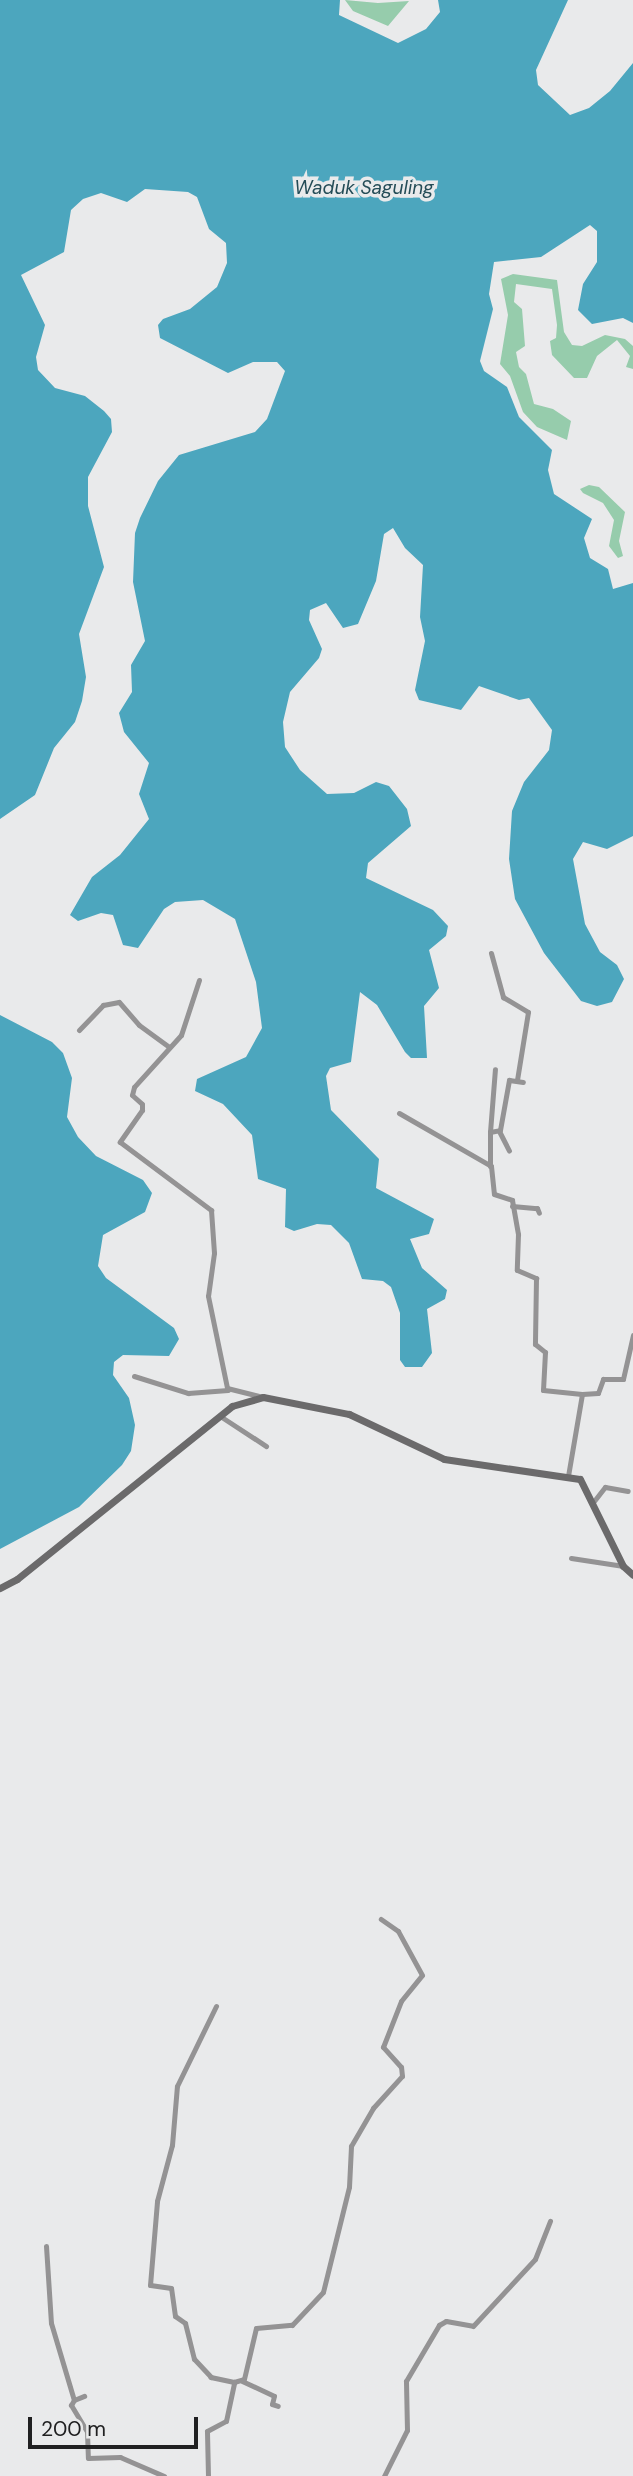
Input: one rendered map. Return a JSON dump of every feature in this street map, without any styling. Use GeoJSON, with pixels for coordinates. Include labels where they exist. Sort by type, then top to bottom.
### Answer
{"type":"FeatureCollection","features":[{"type":"Feature","properties":{"kind":"main road"},"geometry":{"type":"LineString","coordinates":[[0,1588],[232,1406],[263,1397],[349,1414],[444,1459],[568,1476],[583,1482],[623,1566],[633,1575]]}},
{"type":"Feature","properties":{"kind":"street"},"geometry":{"type":"LineString","coordinates":[[491,953],[503,997],[528,1010],[520,1081],[493,1077]]}},
{"type":"Feature","properties":{"kind":"street"},"geometry":{"type":"LineString","coordinates":[[199,980],[182,1031],[134,1087],[132,1095],[142,1104],[142,1110],[120,1142],[211,1210],[214,1253],[208,1296],[228,1390]]}},
{"type":"Feature","properties":{"kind":"street"},"geometry":{"type":"LineString","coordinates":[[79,1030],[103,1005],[119,1002],[139,1025],[168,1046]]}},
{"type":"Feature","properties":{"kind":"street"},"geometry":{"type":"LineString","coordinates":[[495,1069],[490,1132],[490,1166],[494,1194],[511,1200],[517,1270],[535,1277],[535,1344],[545,1352],[543,1391],[598,1393],[603,1379],[623,1379],[633,1335]]}},
{"type":"Feature","properties":{"kind":"street"},"geometry":{"type":"LineString","coordinates":[[509,1080],[499,1131],[509,1151]]}},
{"type":"Feature","properties":{"kind":"street"},"geometry":{"type":"LineString","coordinates":[[399,1113],[490,1166]]}},
{"type":"Feature","properties":{"kind":"street"},"geometry":{"type":"LineString","coordinates":[[490,1132],[499,1131]]}},
{"type":"Feature","properties":{"kind":"street"},"geometry":{"type":"LineString","coordinates":[[512,1206],[537,1208],[539,1213]]}},
{"type":"Feature","properties":{"kind":"street"},"geometry":{"type":"LineString","coordinates":[[134,1376],[188,1393],[228,1390],[263,1397]]}},
{"type":"Feature","properties":{"kind":"street"},"geometry":{"type":"LineString","coordinates":[[568,1476],[582,1394]]}},
{"type":"Feature","properties":{"kind":"street"},"geometry":{"type":"LineString","coordinates":[[220,1416],[266,1446]]}},
{"type":"Feature","properties":{"kind":"street"},"geometry":{"type":"LineString","coordinates":[[594,1501],[605,1487],[628,1491]]}},
{"type":"Feature","properties":{"kind":"street"},"geometry":{"type":"LineString","coordinates":[[571,1558],[623,1566]]}},
{"type":"Feature","properties":{"kind":"street"},"geometry":{"type":"LineString","coordinates":[[242,2381],[257,2328],[292,2325],[323,2292],[349,2187],[351,2146],[368,2115],[402,2076],[400,2064],[383,2047],[401,2001],[422,1975],[398,1931],[381,1919]]}},
{"type":"Feature","properties":{"kind":"street"},"geometry":{"type":"LineString","coordinates":[[216,2006],[177,2086],[172,2145],[158,2201],[150,2285],[171,2288],[175,2316],[184,2323],[194,2358],[211,2377],[242,2381],[274,2396],[272,2404],[278,2406]]}},
{"type":"Feature","properties":{"kind":"street"},"geometry":{"type":"LineString","coordinates":[[384,2476],[407,2430],[406,2381],[439,2325],[446,2321],[473,2326],[535,2259],[550,2221]]}},
{"type":"Feature","properties":{"kind":"street"},"geometry":{"type":"LineString","coordinates":[[46,2246],[51,2323],[74,2400]]}},
{"type":"Feature","properties":{"kind":"street"},"geometry":{"type":"LineString","coordinates":[[208,2476],[207,2431],[226,2421],[234,2382]]}},
{"type":"Feature","properties":{"kind":"street"},"geometry":{"type":"LineString","coordinates":[[84,2396],[74,2400],[71,2405],[87,2432],[88,2458],[120,2457],[164,2476]]}},
{"type":"Feature","properties":{"kind":"green space"},"geometry":{"type":"Polygon","coordinates":[[[345,0],[378,3],[409,1],[388,26],[353,11],[345,0]]]}},
{"type":"Feature","properties":{"kind":"green space"},"geometry":{"type":"Polygon","coordinates":[[[513,274],[557,280],[564,332],[572,345],[582,346],[605,335],[625,339],[633,346],[633,369],[626,367],[630,356],[617,340],[597,356],[587,378],[574,378],[552,355],[550,341],[556,338],[557,325],[552,289],[516,284],[514,302],[522,309],[525,346],[516,352],[519,367],[526,374],[534,404],[553,409],[571,421],[567,440],[537,427],[523,412],[510,376],[500,364],[508,315],[501,279],[513,274]]]}},
{"type":"Feature","properties":{"kind":"green space"},"geometry":{"type":"Polygon","coordinates":[[[589,485],[599,487],[625,512],[619,541],[623,556],[618,558],[609,546],[614,520],[603,503],[580,489],[589,485]]]}},
{"type":"Feature","properties":{"kind":"water","name":"Waduk Saguling"},"geometry":{"type":"Polygon","coordinates":[[[0,0],[340,0],[339,15],[398,43],[426,29],[440,12],[438,0],[568,0],[536,70],[538,85],[570,115],[589,108],[610,91],[633,63],[633,323],[623,318],[592,324],[578,310],[583,284],[597,262],[597,231],[590,225],[541,257],[494,262],[489,294],[493,309],[480,361],[484,371],[507,387],[519,417],[552,450],[548,470],[554,494],[592,519],[584,538],[590,558],[608,569],[613,589],[633,583],[633,836],[607,849],[583,842],[573,859],[585,924],[600,952],[617,965],[624,979],[612,1002],[597,1006],[581,1001],[544,953],[515,899],[509,859],[512,811],[524,782],[549,750],[552,730],[529,698],[519,700],[479,686],[461,710],[419,700],[415,690],[425,641],[420,617],[423,565],[405,548],[393,528],[384,534],[376,581],[358,624],[343,628],[326,603],[310,610],[309,620],[322,649],[319,658],[290,692],[283,722],[285,747],[300,770],[327,794],[354,793],[376,782],[389,786],[407,809],[411,826],[368,863],[366,878],[433,910],[448,926],[446,936],[429,950],[439,988],[424,1006],[427,1058],[411,1058],[377,1005],[360,992],[351,1062],[330,1068],[326,1076],[331,1110],[379,1159],[376,1188],[434,1219],[429,1234],[410,1239],[422,1268],[447,1290],[445,1299],[427,1309],[432,1353],[422,1367],[405,1367],[400,1360],[400,1313],[391,1287],[383,1281],[362,1279],[349,1243],[331,1225],[317,1224],[294,1231],[285,1227],[286,1189],[258,1179],[252,1135],[223,1104],[195,1091],[197,1079],[246,1057],[262,1028],[256,982],[235,919],[203,900],[175,902],[164,909],[138,948],[123,945],[113,915],[101,913],[78,921],[70,915],[92,877],[120,855],[149,819],[139,794],[149,763],[124,732],[119,713],[132,692],[131,665],[145,641],[133,582],[135,533],[140,518],[158,481],[179,455],[255,432],[267,419],[285,371],[277,362],[253,362],[228,373],[160,338],[158,325],[163,319],[190,309],[217,287],[227,263],[226,243],[209,229],[197,197],[188,192],[145,189],[127,202],[101,193],[83,199],[71,210],[64,252],[21,275],[45,325],[36,357],[38,370],[55,388],[85,396],[104,411],[111,419],[112,432],[88,477],[88,506],[104,567],[79,634],[86,677],[82,701],[75,722],[54,748],[35,795],[0,819],[0,0]]]}},
{"type":"Feature","properties":{"kind":"water"},"geometry":{"type":"Polygon","coordinates":[[[0,1015],[52,1042],[63,1053],[72,1078],[67,1117],[78,1137],[96,1156],[143,1180],[152,1193],[145,1212],[103,1235],[98,1266],[106,1278],[174,1328],[179,1339],[169,1356],[123,1355],[114,1362],[113,1375],[129,1398],[135,1425],[131,1451],[122,1465],[79,1507],[0,1549],[0,1015]]]}}]}
